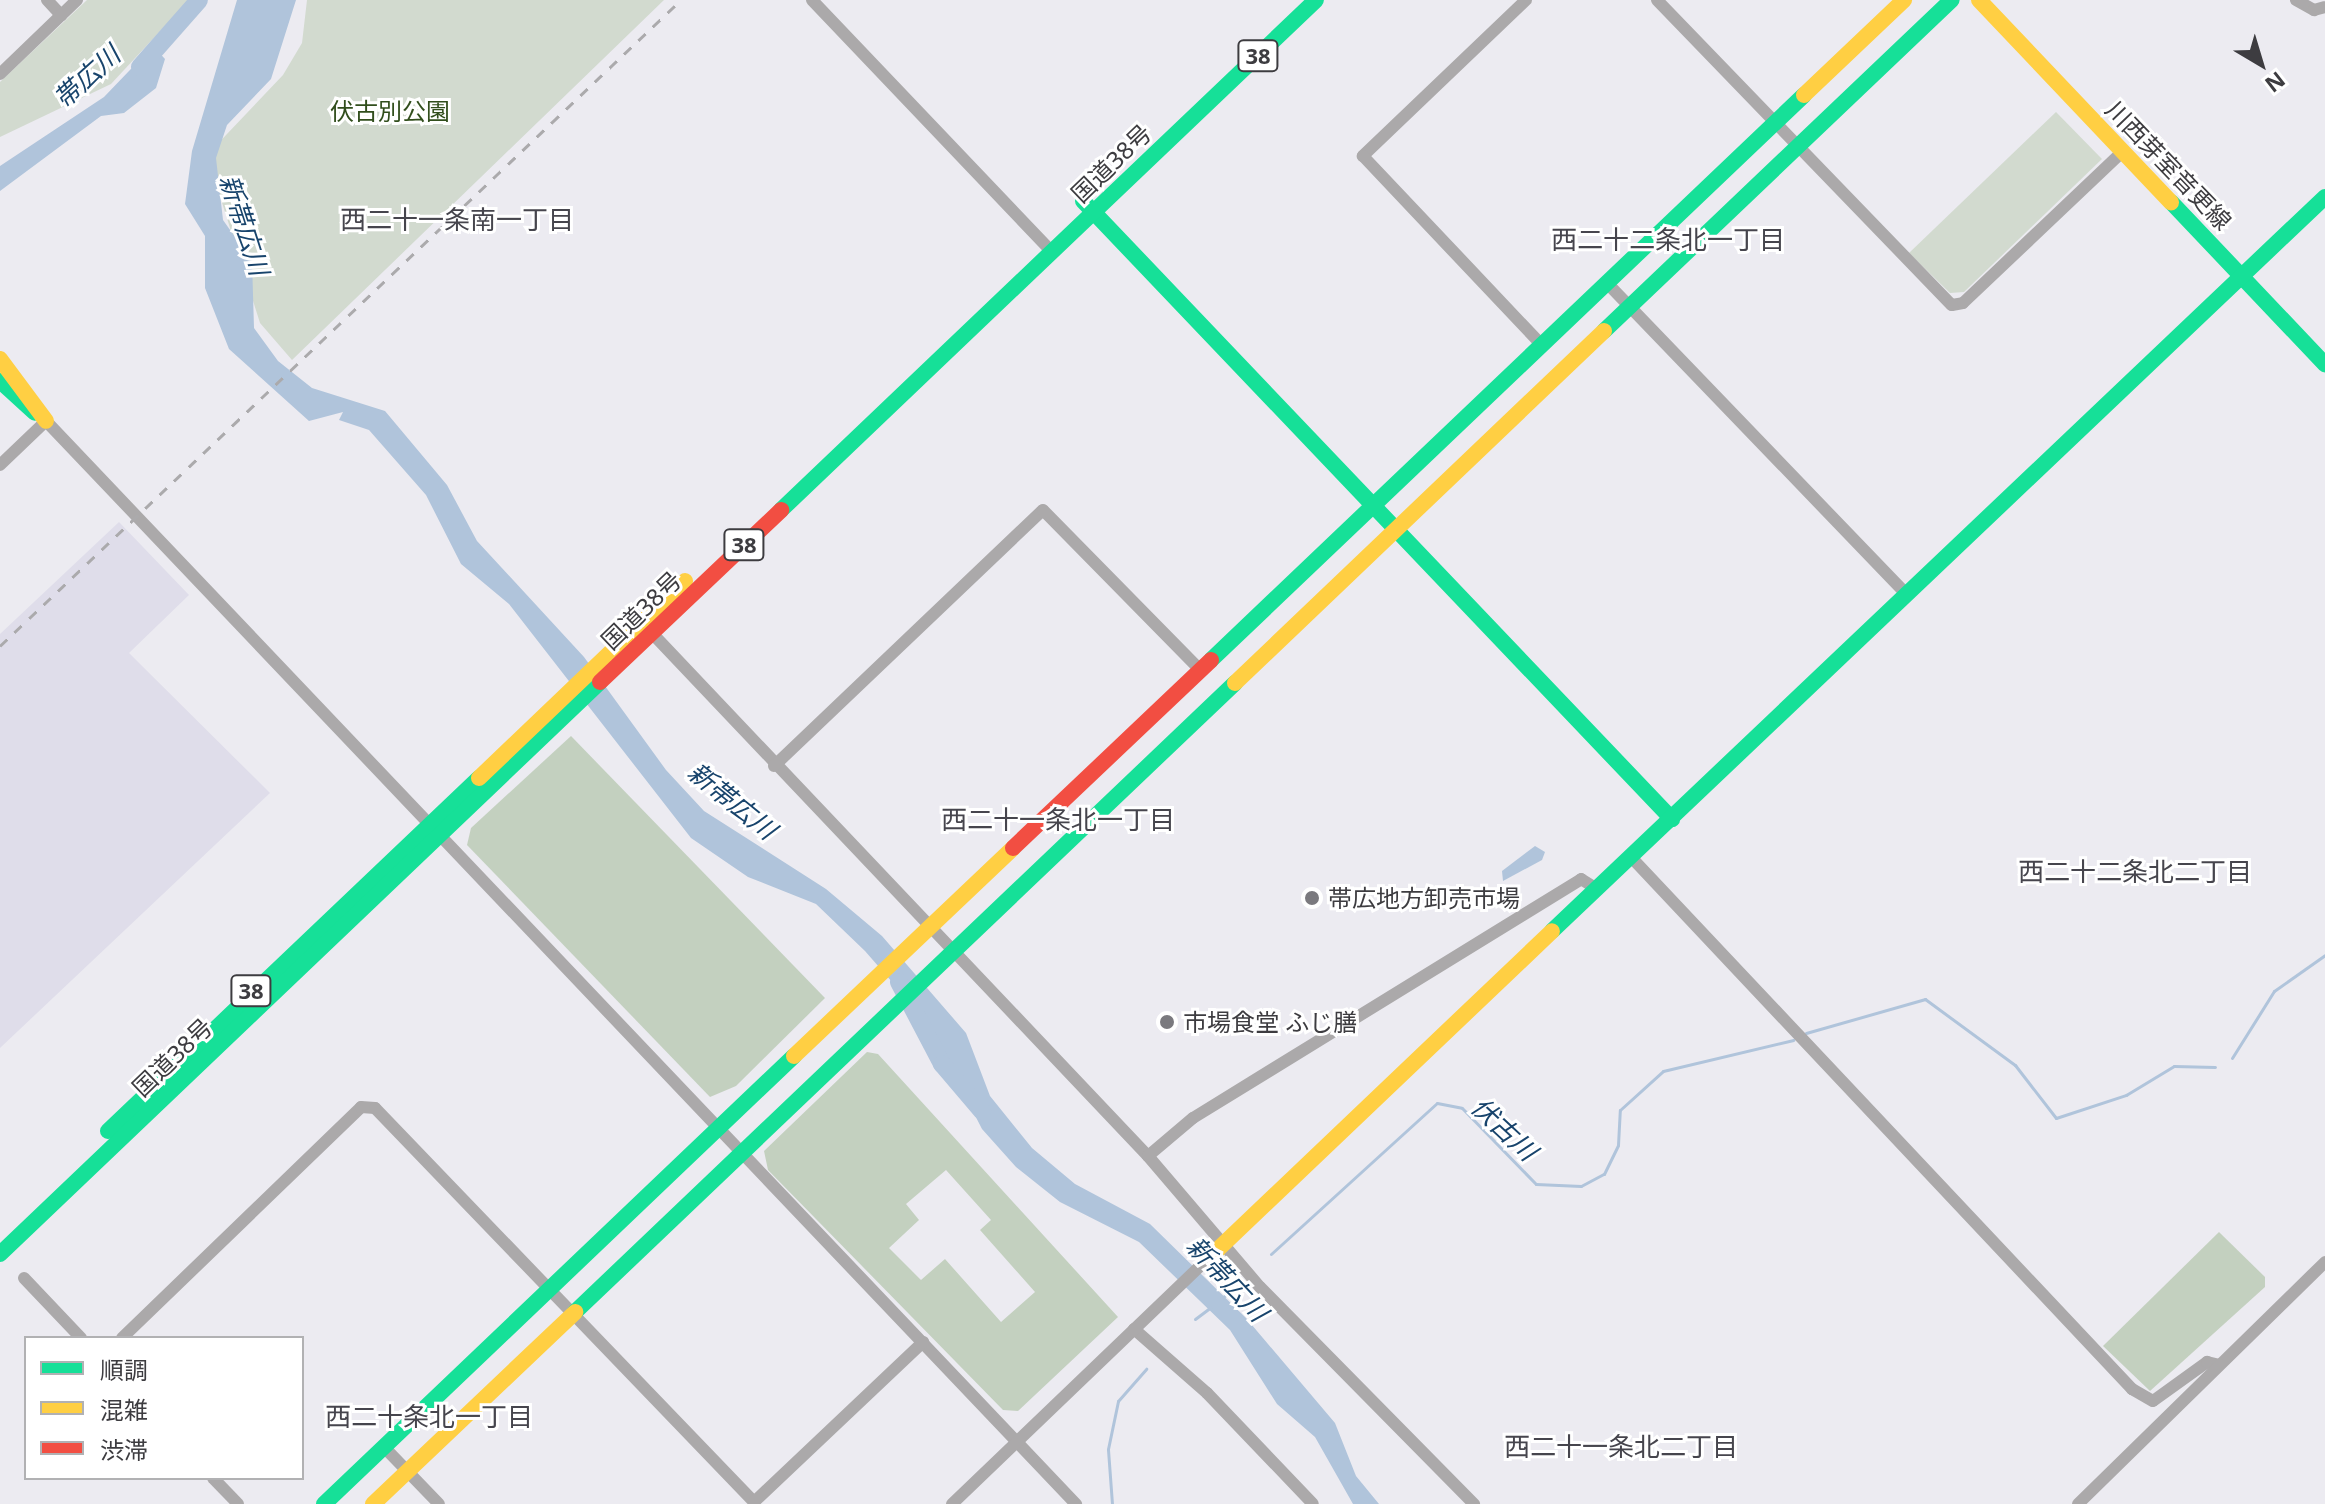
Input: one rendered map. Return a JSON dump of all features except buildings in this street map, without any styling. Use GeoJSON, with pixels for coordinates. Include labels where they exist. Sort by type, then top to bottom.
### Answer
{"type":"FeatureCollection","features":[{"type":"Feature","properties":{"kind":"main road","name":"国道38号"},"geometry":{"type":"LineString","coordinates":[[1089,207],[1296,0]]}},
{"type":"Feature","properties":{"kind":"main road","name":"国道38号"},"geometry":{"type":"LineString","coordinates":[[0,1234],[434,829],[1089,207],[1316,0]]}},
{"type":"Feature","properties":{"kind":"main road"},"geometry":{"type":"LineString","coordinates":[[324,1504],[1904,0]]}},
{"type":"Feature","properties":{"kind":"main road"},"geometry":{"type":"LineString","coordinates":[[373,1504],[1952,0]]}},
{"type":"Feature","properties":{"kind":"main road","name":"川西芽室音更線"},"geometry":{"type":"LineString","coordinates":[[1979,0],[2325,364]]}},
{"type":"Feature","properties":{"kind":"main road"},"geometry":{"type":"LineString","coordinates":[[1213,1254],[2325,197]]}},
{"type":"Feature","properties":{"kind":"main road"},"geometry":{"type":"LineString","coordinates":[[1089,207],[1672,819]]}},
{"type":"Feature","properties":{"kind":"main road"},"geometry":{"type":"LineString","coordinates":[[0,359],[46,421]]}},
{"type":"Feature","properties":{"kind":"main road"},"geometry":{"type":"LineString","coordinates":[[0,381],[46,421]]}},
{"type":"Feature","properties":{"kind":"main road","name":"国道38号"},"geometry":{"type":"LineString","coordinates":[[0,1254],[434,829]]}},
{"type":"Feature","properties":{"kind":"street"},"geometry":{"type":"LineString","coordinates":[[47,0],[61,15]]}},
{"type":"Feature","properties":{"kind":"street"},"geometry":{"type":"LineString","coordinates":[[0,74],[77,0]]}},
{"type":"Feature","properties":{"kind":"street"},"geometry":{"type":"LineString","coordinates":[[812,0],[1047,247]]}},
{"type":"Feature","properties":{"kind":"street"},"geometry":{"type":"LineString","coordinates":[[1526,0],[1363,156],[1542,345]]}},
{"type":"Feature","properties":{"kind":"street"},"geometry":{"type":"LineString","coordinates":[[1657,0],[1796,148],[1952,305],[1963,303],[2123,151]]}},
{"type":"Feature","properties":{"kind":"street"},"geometry":{"type":"LineString","coordinates":[[2296,0],[2314,10],[2325,7]]}},
{"type":"Feature","properties":{"kind":"street"},"geometry":{"type":"LineString","coordinates":[[1607,283],[1907,595]]}},
{"type":"Feature","properties":{"kind":"street"},"geometry":{"type":"LineString","coordinates":[[0,465],[46,421],[1076,1504]]}},
{"type":"Feature","properties":{"kind":"street"},"geometry":{"type":"LineString","coordinates":[[774,766],[1043,510],[1200,670]]}},
{"type":"Feature","properties":{"kind":"street"},"geometry":{"type":"LineString","coordinates":[[647,627],[923,934],[953,952],[1226,1241],[1260,1287],[1474,1504]]}},
{"type":"Feature","properties":{"kind":"street"},"geometry":{"type":"LineString","coordinates":[[1631,857],[2132,1389],[2153,1401],[2207,1362],[2219,1365]]}},
{"type":"Feature","properties":{"kind":"street"},"geometry":{"type":"LineString","coordinates":[[1148,1156],[1193,1118],[1581,879],[1597,889]]}},
{"type":"Feature","properties":{"kind":"street"},"geometry":{"type":"LineString","coordinates":[[124,1336],[361,1107],[375,1108],[754,1502],[923,1342]]}},
{"type":"Feature","properties":{"kind":"street"},"geometry":{"type":"LineString","coordinates":[[952,1504],[1213,1254]]}},
{"type":"Feature","properties":{"kind":"street"},"geometry":{"type":"LineString","coordinates":[[2078,1504],[2325,1262]]}},
{"type":"Feature","properties":{"kind":"street"},"geometry":{"type":"LineString","coordinates":[[24,1278],[79,1336]]}},
{"type":"Feature","properties":{"kind":"street"},"geometry":{"type":"LineString","coordinates":[[1134,1329],[1207,1393],[1313,1504]]}},
{"type":"Feature","properties":{"kind":"street"},"geometry":{"type":"LineString","coordinates":[[384,1447],[439,1504]]}},
{"type":"Feature","properties":{"kind":"street"},"geometry":{"type":"LineString","coordinates":[[215,1480],[238,1504]]}},
{"type":"Feature","properties":{"kind":"shaded area"},"geometry":{"type":"Polygon","coordinates":[[[119,522],[189,595],[129,653],[270,793],[0,1048],[0,634],[119,522]]]}},
{"type":"Feature","properties":{"kind":"green space"},"geometry":{"type":"Polygon","coordinates":[[[87,0],[189,0],[111,84],[0,137],[0,82],[87,0]]]}},
{"type":"Feature","properties":{"kind":"green space","name":"伏古別公園"},"geometry":{"type":"Polygon","coordinates":[[[307,0],[664,0],[292,360],[260,323],[207,155],[283,75],[302,43],[307,0]]]}},
{"type":"Feature","properties":{"kind":"green space"},"geometry":{"type":"Polygon","coordinates":[[[2056,112],[2102,159],[1964,292],[1950,293],[1909,253],[2056,112]]]}},
{"type":"Feature","properties":{"kind":"green space"},"geometry":{"type":"Polygon","coordinates":[[[571,736],[825,998],[736,1086],[710,1097],[467,845],[471,828],[571,736]]]}},
{"type":"Feature","properties":{"kind":"green space"},"geometry":{"type":"Polygon","coordinates":[[[867,1052],[878,1054],[1118,1317],[1018,1411],[1003,1410],[768,1170],[764,1151],[867,1052]],[[946,1170],[906,1204],[919,1220],[889,1248],[921,1280],[945,1259],[1001,1322],[1035,1292],[980,1230],[991,1220],[946,1170]]]}},
{"type":"Feature","properties":{"kind":"green space"},"geometry":{"type":"Polygon","coordinates":[[[2219,1232],[2265,1277],[2265,1287],[2150,1391],[2103,1346],[2219,1232]]]}},
{"type":"Feature","properties":{"kind":"water"},"geometry":{"type":"Polygon","coordinates":[[[237,0],[296,0],[271,79],[227,125],[216,158],[223,220],[252,261],[254,328],[278,361],[312,388],[385,411],[447,485],[477,541],[584,657],[666,770],[704,811],[826,889],[882,936],[966,1033],[990,1096],[1032,1148],[1075,1184],[1150,1224],[1246,1318],[1335,1423],[1356,1476],[1379,1504],[1353,1504],[1315,1437],[1277,1404],[1230,1330],[1139,1242],[1060,1202],[1016,1167],[982,1129],[927,1022],[865,951],[816,904],[748,877],[691,838],[509,604],[461,564],[426,495],[369,430],[339,420],[343,412],[309,421],[229,349],[205,288],[205,236],[185,204],[192,151],[237,0]]]}},
{"type":"Feature","properties":{"kind":"water"},"geometry":{"type":"Polygon","coordinates":[[[153,46],[165,59],[156,88],[124,113],[101,116],[0,191],[0,166],[104,97],[153,46]]]}},
{"type":"Feature","properties":{"kind":"water"},"geometry":{"type":"Polygon","coordinates":[[[1535,846],[1545,852],[1542,860],[1503,881],[1502,871],[1535,846]]]}},
{"type":"Feature","properties":{"kind":"waterway","name":"帯広川"},"geometry":{"type":"LineString","coordinates":[[140,67],[199,0]]}},
{"type":"Feature","properties":{"kind":"waterway","name":"伏古川"},"geometry":{"type":"LineString","coordinates":[[2232,1058],[2274,991],[2325,955]]}},
{"type":"Feature","properties":{"kind":"waterway","name":"新帯広川"},"geometry":{"type":"LineString","coordinates":[[899,982],[942,1064],[982,1111]]}},
{"type":"Feature","properties":{"kind":"waterway","name":"伏古川"},"geometry":{"type":"LineString","coordinates":[[1806,1033],[1925,999],[2015,1065],[2056,1118],[2126,1095],[2174,1066],[2215,1067]]}},
{"type":"Feature","properties":{"kind":"waterway","name":"伏古川"},"geometry":{"type":"LineString","coordinates":[[1271,1254],[1437,1103],[1462,1108],[1536,1184],[1581,1186],[1604,1174],[1618,1145],[1620,1110],[1663,1071],[1793,1040]]}},
{"type":"Feature","properties":{"kind":"waterway","name":"伏古川"},"geometry":{"type":"LineString","coordinates":[[1223,1297],[1236,1288]]}},
{"type":"Feature","properties":{"kind":"waterway","name":"伏古川"},"geometry":{"type":"LineString","coordinates":[[1195,1319],[1211,1307]]}},
{"type":"Feature","properties":{"kind":"waterway","name":"伏古川"},"geometry":{"type":"LineString","coordinates":[[1112,1504],[1108,1449],[1118,1401],[1146,1369]]}},
{"type":"Feature","properties":{"kind":"railway"},"geometry":{"type":"LineString","coordinates":[[0,646],[681,0]]}},
{"type":"Feature","properties":{"kind":"traffic: fast"},"geometry":{"type":"LineString","coordinates":[[781,510],[1316,0]]}},
{"type":"Feature","properties":{"kind":"traffic: fast"},"geometry":{"type":"LineString","coordinates":[[1604,331],[1952,0]]}},
{"type":"Feature","properties":{"kind":"traffic: fast"},"geometry":{"type":"LineString","coordinates":[[1211,660],[1804,95]]}},
{"type":"Feature","properties":{"kind":"traffic: fast"},"geometry":{"type":"LineString","coordinates":[[1552,931],[2325,197]]}},
{"type":"Feature","properties":{"kind":"traffic: fast"},"geometry":{"type":"LineString","coordinates":[[1083,201],[1672,819]]}},
{"type":"Feature","properties":{"kind":"traffic: fast"},"geometry":{"type":"LineString","coordinates":[[2171,202],[2325,364]]}},
{"type":"Feature","properties":{"kind":"traffic: fast"},"geometry":{"type":"LineString","coordinates":[[0,381],[35,413]]}},
{"type":"Feature","properties":{"kind":"traffic: fast"},"geometry":{"type":"LineString","coordinates":[[0,1254],[600,682]]}},
{"type":"Feature","properties":{"kind":"traffic: fast"},"geometry":{"type":"LineString","coordinates":[[575,1312],[1235,683]]}},
{"type":"Feature","properties":{"kind":"traffic: fast"},"geometry":{"type":"LineString","coordinates":[[108,1131],[479,778]]}},
{"type":"Feature","properties":{"kind":"traffic: fast"},"geometry":{"type":"LineString","coordinates":[[324,1504],[794,1056]]}},
{"type":"Feature","properties":{"kind":"traffic: slow"},"geometry":{"type":"LineString","coordinates":[[1804,95],[1904,0]]}},
{"type":"Feature","properties":{"kind":"traffic: slow"},"geometry":{"type":"LineString","coordinates":[[1979,0],[2171,202]]}},
{"type":"Feature","properties":{"kind":"traffic: slow"},"geometry":{"type":"LineString","coordinates":[[1235,683],[1604,331]]}},
{"type":"Feature","properties":{"kind":"traffic: slow"},"geometry":{"type":"LineString","coordinates":[[0,359],[46,421]]}},
{"type":"Feature","properties":{"kind":"traffic: slow"},"geometry":{"type":"LineString","coordinates":[[479,778],[685,581]]}},
{"type":"Feature","properties":{"kind":"traffic: slow"},"geometry":{"type":"LineString","coordinates":[[794,1056],[1013,848]]}},
{"type":"Feature","properties":{"kind":"traffic: slow"},"geometry":{"type":"LineString","coordinates":[[1213,1254],[1552,931]]}},
{"type":"Feature","properties":{"kind":"traffic: slow"},"geometry":{"type":"LineString","coordinates":[[373,1504],[575,1312]]}},
{"type":"Feature","properties":{"kind":"traffic: jam"},"geometry":{"type":"LineString","coordinates":[[600,682],[781,510]]}},
{"type":"Feature","properties":{"kind":"traffic: jam"},"geometry":{"type":"LineString","coordinates":[[1013,848],[1211,660]]}},
{"type":"Feature","properties":{"kind":"place","name":"帯広地方卸売市場"},"geometry":{"type":"Point","coordinates":[1312,898]}},
{"type":"Feature","properties":{"kind":"place","name":"市場食堂 ふじ膳"},"geometry":{"type":"Point","coordinates":[1167,1022]}},
{"type":"Feature","properties":{"kind":"district","name":"西二十一条南一丁目"},"geometry":{"type":"Point","coordinates":[457,220]}},
{"type":"Feature","properties":{"kind":"district","name":"西二十二条北一丁目"},"geometry":{"type":"Point","coordinates":[1668,240]}},
{"type":"Feature","properties":{"kind":"district","name":"西二十一条北一丁目"},"geometry":{"type":"Point","coordinates":[1058,820]}},
{"type":"Feature","properties":{"kind":"district","name":"西二十二条北二丁目"},"geometry":{"type":"Point","coordinates":[2135,872]}},
{"type":"Feature","properties":{"kind":"district","name":"西二十条北一丁目"},"geometry":{"type":"Point","coordinates":[429,1417]}},
{"type":"Feature","properties":{"kind":"district","name":"西二十一条北二丁目"},"geometry":{"type":"Point","coordinates":[1621,1447]}}]}
